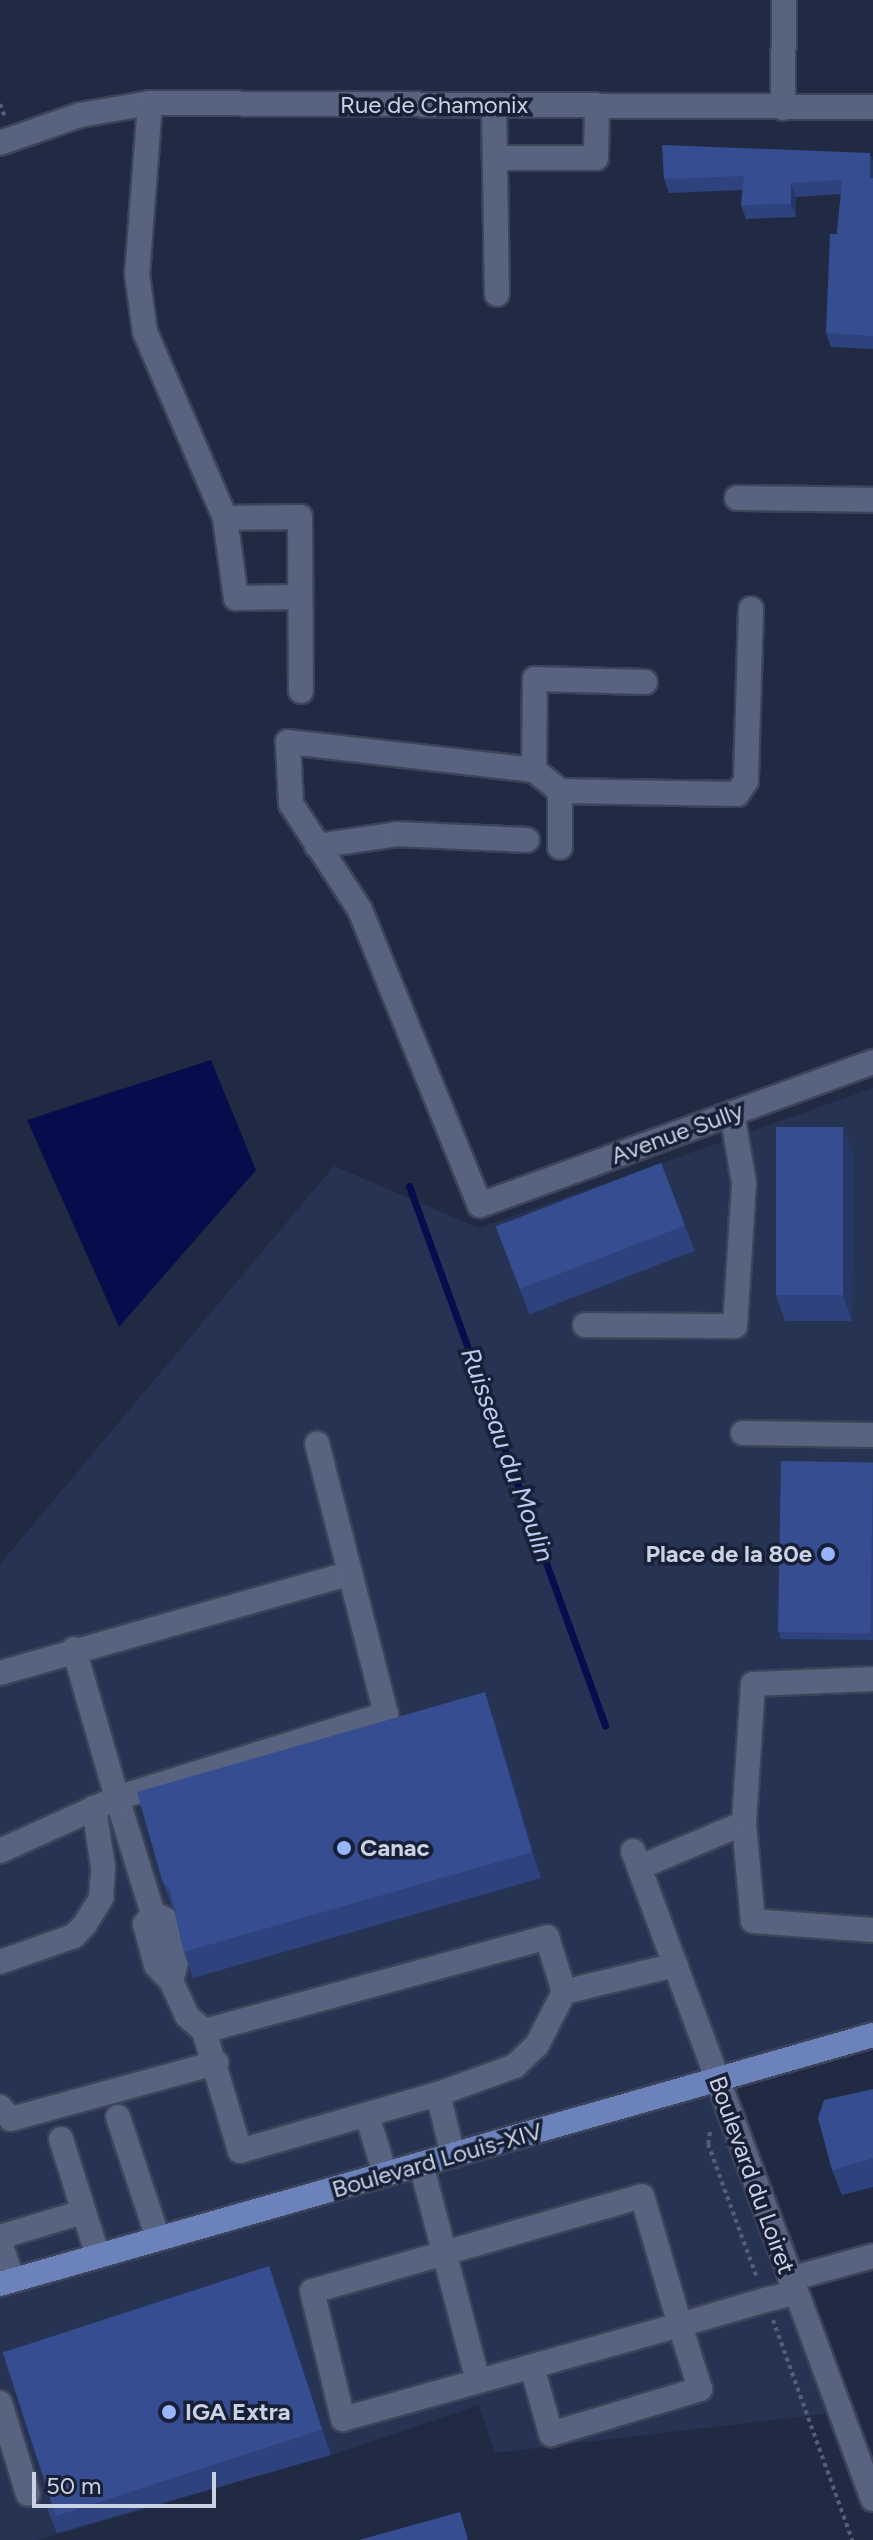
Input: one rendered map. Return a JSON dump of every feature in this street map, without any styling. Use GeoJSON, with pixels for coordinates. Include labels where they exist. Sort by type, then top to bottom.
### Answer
{"type":"FeatureCollection","features":[{"type":"Feature","properties":{"kind":"main road","name":"Boulevard Louis-XIV"},"geometry":{"type":"LineString","coordinates":[[6,2282],[873,2035]]}},
{"type":"Feature","properties":{"kind":"street"},"geometry":{"type":"LineString","coordinates":[[783,108],[784,0]]}},
{"type":"Feature","properties":{"kind":"street"},"geometry":{"type":"LineString","coordinates":[[150,103],[137,274],[145,332],[225,518],[236,598],[299,597]]}},
{"type":"Feature","properties":{"kind":"street","name":"Rue de Chamonix"},"geometry":{"type":"LineString","coordinates":[[0,143],[80,115],[150,103],[873,107]]}},
{"type":"Feature","properties":{"kind":"street"},"geometry":{"type":"LineString","coordinates":[[494,106],[497,294]]}},
{"type":"Feature","properties":{"kind":"street"},"geometry":{"type":"LineString","coordinates":[[495,158],[596,158],[597,107]]}},
{"type":"Feature","properties":{"kind":"street"},"geometry":{"type":"LineString","coordinates":[[737,498],[873,500]]}},
{"type":"Feature","properties":{"kind":"street"},"geometry":{"type":"LineString","coordinates":[[225,518],[300,517],[301,691]]}},
{"type":"Feature","properties":{"kind":"street"},"geometry":{"type":"LineString","coordinates":[[527,840],[397,834],[317,846],[291,804],[288,742],[534,770],[560,791],[737,794],[746,781],[751,609]]}},
{"type":"Feature","properties":{"kind":"street"},"geometry":{"type":"LineString","coordinates":[[534,770],[535,679],[645,682]]}},
{"type":"Feature","properties":{"kind":"street"},"geometry":{"type":"LineString","coordinates":[[560,791],[560,847]]}},
{"type":"Feature","properties":{"kind":"street","name":"Avenue Sully"},"geometry":{"type":"LineString","coordinates":[[317,846],[360,910],[480,1205],[873,1062]]}},
{"type":"Feature","properties":{"kind":"street"},"geometry":{"type":"LineString","coordinates":[[585,1325],[735,1326],[744,1183],[732,1113]]}},
{"type":"Feature","properties":{"kind":"street"},"geometry":{"type":"LineString","coordinates":[[743,1433],[873,1435]]}},
{"type":"Feature","properties":{"kind":"street"},"geometry":{"type":"LineString","coordinates":[[0,1851],[117,1798],[386,1714],[317,1444]]}},
{"type":"Feature","properties":{"kind":"street"},"geometry":{"type":"LineString","coordinates":[[0,1673],[74,1649],[350,1573]]}},
{"type":"Feature","properties":{"kind":"street"},"geometry":{"type":"LineString","coordinates":[[74,1649],[153,1914],[145,1924],[156,1965],[171,1981],[187,2016],[204,2031],[240,2151],[438,2094],[515,2066],[537,2045],[564,1992],[547,1937],[204,2031]]}},
{"type":"Feature","properties":{"kind":"street"},"geometry":{"type":"LineString","coordinates":[[873,1679],[753,1684],[744,1823],[753,1921],[873,1930]]}},
{"type":"Feature","properties":{"kind":"street"},"geometry":{"type":"LineString","coordinates":[[0,1962],[66,1940],[85,1924],[101,1898],[103,1867],[94,1808]]}},
{"type":"Feature","properties":{"kind":"street","name":"Boulevard du Loiret"},"geometry":{"type":"LineString","coordinates":[[744,1823],[637,1859],[716,2082],[873,2499]]}},
{"type":"Feature","properties":{"kind":"street"},"geometry":{"type":"LineString","coordinates":[[564,1992],[676,1965]]}},
{"type":"Feature","properties":{"kind":"street"},"geometry":{"type":"LineString","coordinates":[[0,2107],[11,2119],[216,2063]]}},
{"type":"Feature","properties":{"kind":"street"},"geometry":{"type":"LineString","coordinates":[[438,2094],[453,2155]]}},
{"type":"Feature","properties":{"kind":"street"},"geometry":{"type":"LineString","coordinates":[[367,2115],[385,2174]]}},
{"type":"Feature","properties":{"kind":"street"},"geometry":{"type":"LineString","coordinates":[[118,2117],[158,2239]]}},
{"type":"Feature","properties":{"kind":"street"},"geometry":{"type":"LineString","coordinates":[[61,2139],[98,2256]]}},
{"type":"Feature","properties":{"kind":"street"},"geometry":{"type":"LineString","coordinates":[[421,2164],[478,2381]]}},
{"type":"Feature","properties":{"kind":"street"},"geometry":{"type":"LineString","coordinates":[[532,2367],[551,2434],[700,2389],[680,2325],[642,2196],[312,2291],[343,2419],[680,2325],[873,2256]]}},
{"type":"Feature","properties":{"kind":"street"},"geometry":{"type":"LineString","coordinates":[[6,2282],[0,2240],[83,2212]]}},
{"type":"Feature","properties":{"kind":"street"},"geometry":{"type":"LineString","coordinates":[[1,2407],[28,2494]]}},
{"type":"Feature","properties":{"kind":"shaded area"},"geometry":{"type":"Polygon","coordinates":[[[211,1060],[256,1170],[119,1327],[27,1120],[211,1060]]]}},
{"type":"Feature","properties":{"kind":"shaded area"},"geometry":{"type":"Polygon","coordinates":[[[873,1088],[873,2035],[717,2082],[841,2412],[495,2453],[479,2405],[331,2455],[38,2540],[0,2540],[0,1564],[334,1166],[479,1228],[873,1088]]]}},
{"type":"Feature","properties":{"kind":"building"},"geometry":{"type":"Polygon","coordinates":[[[662,145],[870,153],[870,178],[873,178],[873,336],[826,333],[830,234],[837,234],[842,180],[791,183],[791,204],[741,205],[744,176],[664,179],[662,145]]]}},
{"type":"Feature","properties":{"kind":"building"},"geometry":{"type":"Polygon","coordinates":[[[776,1127],[843,1127],[843,1295],[776,1295],[776,1127]]]}},
{"type":"Feature","properties":{"kind":"building"},"geometry":{"type":"Polygon","coordinates":[[[661,1163],[685,1226],[520,1289],[496,1226],[661,1163]]]}},
{"type":"Feature","properties":{"kind":"building","name":"Place de la 80e"},"geometry":{"type":"Polygon","coordinates":[[[781,1461],[873,1463],[870,1634],[778,1632],[781,1461]]]}},
{"type":"Feature","properties":{"kind":"building","name":"Canac"},"geometry":{"type":"Polygon","coordinates":[[[485,1692],[532,1852],[184,1952],[170,1890],[162,1880],[137,1792],[485,1692]]]}},
{"type":"Feature","properties":{"kind":"building"},"geometry":{"type":"Polygon","coordinates":[[[873,2089],[873,2158],[832,2170],[818,2118],[824,2100],[873,2089]]]}},
{"type":"Feature","properties":{"kind":"building","name":"IGA Extra"},"geometry":{"type":"Polygon","coordinates":[[[269,2266],[322,2430],[56,2516],[3,2353],[269,2266]]]}},
{"type":"Feature","properties":{"kind":"building"},"geometry":{"type":"Polygon","coordinates":[[[460,2512],[468,2540],[359,2540],[460,2512]]]}},
{"type":"Feature","properties":{"kind":"waterway","name":"Ruisseau du Moulin"},"geometry":{"type":"LineString","coordinates":[[409,1186],[605,1725]]}},
{"type":"Feature","properties":{"kind":"place","name":"Place de la 80e"},"geometry":{"type":"Point","coordinates":[828,1554]}},
{"type":"Feature","properties":{"kind":"place","name":"Canac"},"geometry":{"type":"Point","coordinates":[344,1848]}},
{"type":"Feature","properties":{"kind":"place","name":"IGA Extra"},"geometry":{"type":"Point","coordinates":[169,2412]}}]}
